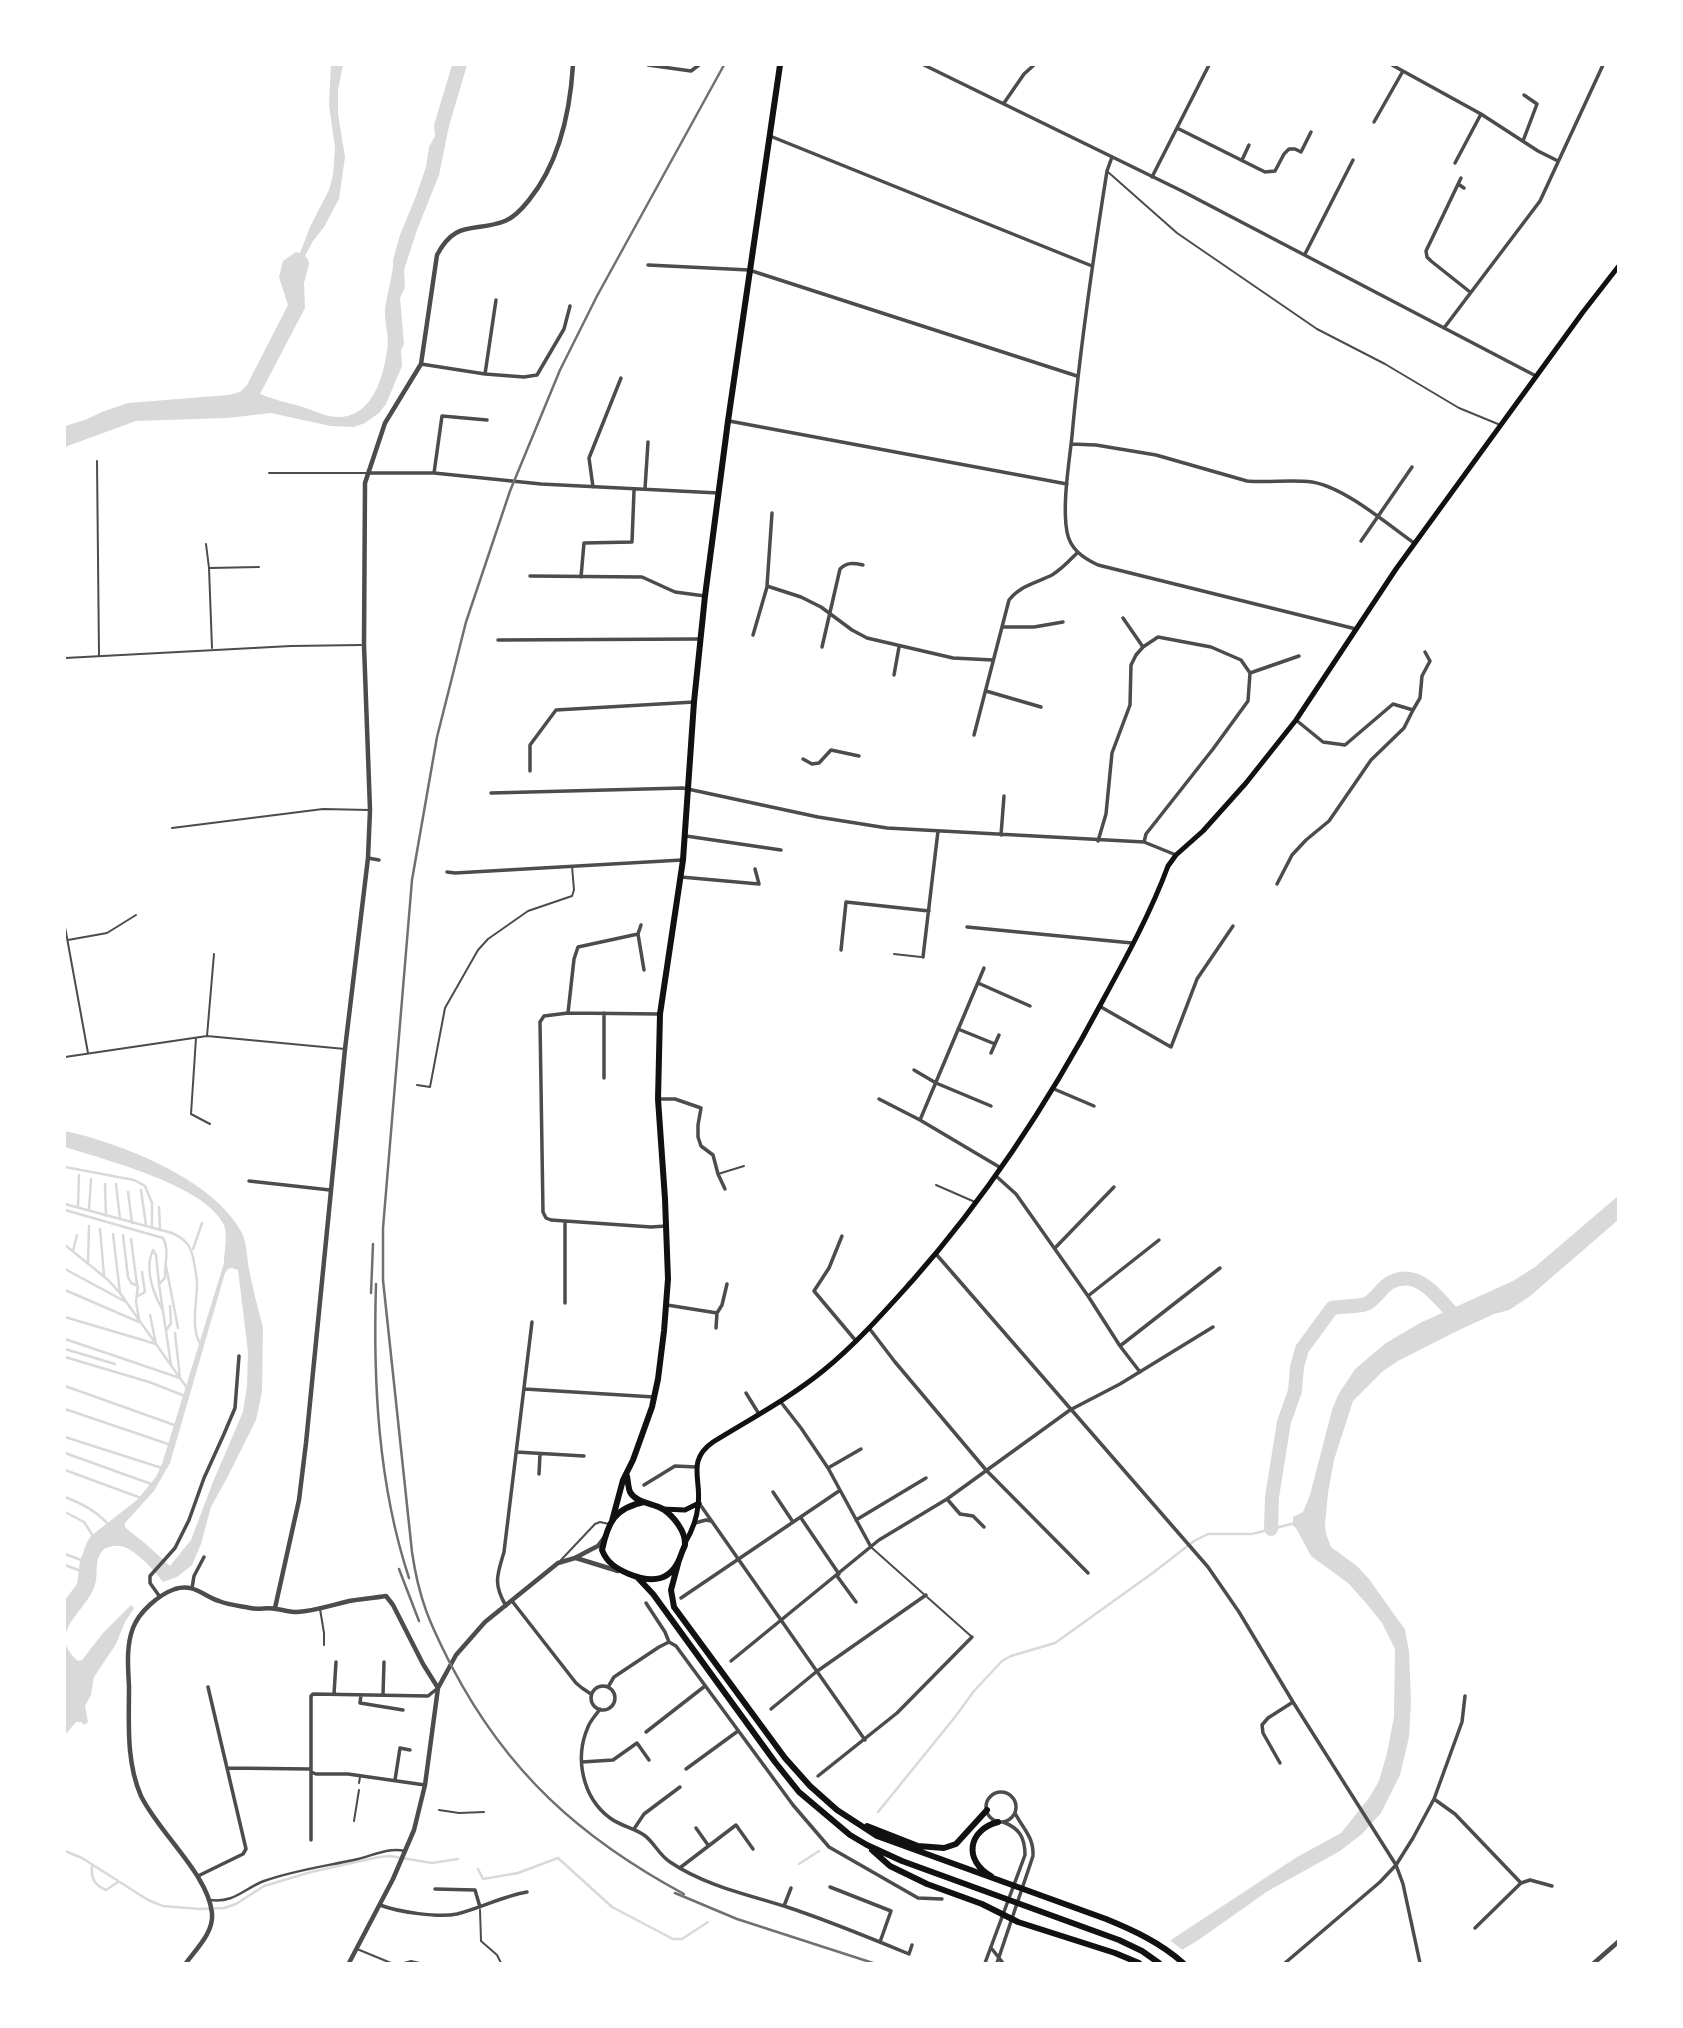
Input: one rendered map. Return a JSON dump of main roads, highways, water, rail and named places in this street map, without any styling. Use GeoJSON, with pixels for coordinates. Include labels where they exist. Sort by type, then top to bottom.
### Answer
{"type":"FeatureCollection","features":[{"type":"Feature","properties":{"kind":"highway"},"geometry":{"type":"LineString","coordinates":[[679,1560],[670,1573],[658,1580],[647,1580],[622,1572],[610,1564],[602,1550],[623,1480],[648,1420],[654,1397],[667,1305],[666,1226],[658,1099],[660,1014],[683,860],[700,639],[727,421],[780,65]]}},
{"type":"Feature","properties":{"kind":"highway"},"geometry":{"type":"LineString","coordinates":[[627,1474],[629,1490],[634,1497],[662,1509],[675,1520],[681,1530],[685,1544],[671,1590],[672,1601],[678,1612],[785,1758],[810,1786],[852,1821],[877,1836],[1106,1919],[1157,1943],[1183,1963]]}},
{"type":"Feature","properties":{"kind":"highway"},"geometry":{"type":"LineString","coordinates":[[611,1523],[622,1509],[644,1502]]}},
{"type":"Feature","properties":{"kind":"highway"},"geometry":{"type":"LineString","coordinates":[[638,1578],[653,1594],[775,1762],[799,1792],[827,1817],[891,1866],[927,1884],[982,1904],[1013,1919],[1136,1962]]}},
{"type":"Feature","properties":{"kind":"highway"},"geometry":{"type":"LineString","coordinates":[[852,1821],[918,1846],[944,1848],[956,1844],[987,1810]]}},
{"type":"Feature","properties":{"kind":"highway"},"geometry":{"type":"LineString","coordinates":[[1000,1822],[984,1827],[976,1834],[972,1848],[974,1857],[985,1873],[1004,1884]]}},
{"type":"Feature","properties":{"kind":"highway"},"geometry":{"type":"LineString","coordinates":[[867,1845],[902,1861],[1119,1940],[1159,1963]]}},
{"type":"Feature","properties":{"kind":"main road"},"geometry":{"type":"LineString","coordinates":[[685,1544],[695,1523],[699,1503],[696,1467],[707,1446],[780,1401],[822,1371],[869,1328],[936,1254],[996,1176],[1054,1089],[1133,943],[1168,866],[1176,855],[1217,817],[1296,720],[1415,543],[1618,267]]}},
{"type":"Feature","properties":{"kind":"main road"},"geometry":{"type":"LineString","coordinates":[[662,1509],[685,1510],[699,1503]]}},
{"type":"Feature","properties":{"kind":"waterway"},"geometry":{"type":"LineString","coordinates":[[65,1167],[134,1180],[145,1186],[152,1203],[152,1228]]}},
{"type":"Feature","properties":{"kind":"waterway"},"geometry":{"type":"LineString","coordinates":[[78,1206],[79,1175]]}},
{"type":"Feature","properties":{"kind":"waterway"},"geometry":{"type":"LineString","coordinates":[[89,1210],[91,1179]]}},
{"type":"Feature","properties":{"kind":"waterway"},"geometry":{"type":"LineString","coordinates":[[105,1184],[106,1216]]}},
{"type":"Feature","properties":{"kind":"waterway"},"geometry":{"type":"LineString","coordinates":[[116,1184],[120,1219]]}},
{"type":"Feature","properties":{"kind":"waterway"},"geometry":{"type":"LineString","coordinates":[[141,1190],[146,1225]]}},
{"type":"Feature","properties":{"kind":"waterway"},"geometry":{"type":"LineString","coordinates":[[128,1192],[132,1223]]}},
{"type":"Feature","properties":{"kind":"waterway"},"geometry":{"type":"LineString","coordinates":[[65,1204],[172,1233],[188,1244],[196,1276],[195,1323],[201,1345]]}},
{"type":"Feature","properties":{"kind":"waterway"},"geometry":{"type":"LineString","coordinates":[[159,1207],[160,1230]]}},
{"type":"Feature","properties":{"kind":"waterway"},"geometry":{"type":"LineString","coordinates":[[65,1210],[163,1238],[166,1252],[165,1278],[159,1284],[171,1365]]}},
{"type":"Feature","properties":{"kind":"waterway"},"geometry":{"type":"LineString","coordinates":[[193,1249],[202,1223]]}},
{"type":"Feature","properties":{"kind":"waterway"},"geometry":{"type":"LineString","coordinates":[[88,1262],[89,1226]]}},
{"type":"Feature","properties":{"kind":"waterway"},"geometry":{"type":"LineString","coordinates":[[100,1229],[104,1276]]}},
{"type":"Feature","properties":{"kind":"waterway"},"geometry":{"type":"LineString","coordinates":[[113,1234],[120,1293]]}},
{"type":"Feature","properties":{"kind":"waterway"},"geometry":{"type":"LineString","coordinates":[[73,1251],[77,1235]]}},
{"type":"Feature","properties":{"kind":"waterway"},"geometry":{"type":"LineString","coordinates":[[123,1235],[128,1277],[131,1283],[138,1286],[136,1302],[139,1319]]}},
{"type":"Feature","properties":{"kind":"waterway"},"geometry":{"type":"LineString","coordinates":[[131,1239],[137,1285]]}},
{"type":"Feature","properties":{"kind":"waterway"},"geometry":{"type":"LineString","coordinates":[[65,1245],[120,1293],[187,1388]]}},
{"type":"Feature","properties":{"kind":"waterway"},"geometry":{"type":"LineString","coordinates":[[159,1284],[153,1250],[150,1273],[162,1309]]}},
{"type":"Feature","properties":{"kind":"waterway"},"geometry":{"type":"LineString","coordinates":[[166,1266],[178,1328]]}},
{"type":"Feature","properties":{"kind":"waterway"},"geometry":{"type":"LineString","coordinates":[[65,1269],[126,1302]]}},
{"type":"Feature","properties":{"kind":"waterway"},"geometry":{"type":"LineString","coordinates":[[138,1296],[145,1292],[142,1272]]}},
{"type":"Feature","properties":{"kind":"waterway"},"geometry":{"type":"LineString","coordinates":[[1271,1529],[1272,1497],[1284,1422],[1295,1391],[1297,1367],[1302,1349],[1332,1308],[1366,1304],[1391,1282],[1411,1279],[1428,1287],[1455,1316]]}},
{"type":"Feature","properties":{"kind":"waterway"},"geometry":{"type":"LineString","coordinates":[[65,1290],[139,1322]]}},
{"type":"Feature","properties":{"kind":"waterway"},"geometry":{"type":"LineString","coordinates":[[166,1331],[171,1323],[170,1306]]}},
{"type":"Feature","properties":{"kind":"waterway"},"geometry":{"type":"LineString","coordinates":[[65,1317],[156,1344],[150,1315]]}},
{"type":"Feature","properties":{"kind":"waterway"},"geometry":{"type":"LineString","coordinates":[[65,1339],[180,1378],[175,1333]]}},
{"type":"Feature","properties":{"kind":"waterway"},"geometry":{"type":"LineString","coordinates":[[65,1349],[115,1364]]}},
{"type":"Feature","properties":{"kind":"waterway"},"geometry":{"type":"LineString","coordinates":[[65,1357],[149,1382],[185,1396]]}},
{"type":"Feature","properties":{"kind":"waterway"},"geometry":{"type":"LineString","coordinates":[[65,1386],[177,1426]]}},
{"type":"Feature","properties":{"kind":"waterway"},"geometry":{"type":"LineString","coordinates":[[65,1409],[171,1445]]}},
{"type":"Feature","properties":{"kind":"waterway"},"geometry":{"type":"LineString","coordinates":[[65,1437],[162,1468]]}},
{"type":"Feature","properties":{"kind":"waterway"},"geometry":{"type":"LineString","coordinates":[[65,1453],[154,1485]]}},
{"type":"Feature","properties":{"kind":"waterway"},"geometry":{"type":"LineString","coordinates":[[65,1470],[141,1498]]}},
{"type":"Feature","properties":{"kind":"waterway"},"geometry":{"type":"LineString","coordinates":[[65,1497],[88,1507],[107,1523]]}},
{"type":"Feature","properties":{"kind":"waterway"},"geometry":{"type":"LineString","coordinates":[[65,1512],[84,1522],[93,1536]]}},
{"type":"Feature","properties":{"kind":"waterway"},"geometry":{"type":"LineString","coordinates":[[878,1812],[974,1691],[1002,1661],[1055,1643],[1194,1541],[1208,1534],[1252,1534],[1295,1523]]}},
{"type":"Feature","properties":{"kind":"waterway"},"geometry":{"type":"LineString","coordinates":[[65,1554],[81,1560]]}},
{"type":"Feature","properties":{"kind":"waterway"},"geometry":{"type":"LineString","coordinates":[[65,1565],[81,1571]]}},
{"type":"Feature","properties":{"kind":"waterway"},"geometry":{"type":"LineString","coordinates":[[65,1851],[82,1858],[148,1900],[163,1906],[200,1909],[224,1908],[236,1904],[264,1886],[379,1857],[390,1856],[432,1863],[458,1859]]}},
{"type":"Feature","properties":{"kind":"waterway"},"geometry":{"type":"LineString","coordinates":[[799,1864],[819,1851]]}},
{"type":"Feature","properties":{"kind":"waterway"},"geometry":{"type":"LineString","coordinates":[[478,1869],[483,1879],[518,1873],[558,1858],[612,1907],[673,1939],[682,1939],[708,1922]]}},
{"type":"Feature","properties":{"kind":"waterway"},"geometry":{"type":"LineString","coordinates":[[92,1866],[94,1881],[102,1888],[106,1890],[118,1882]]}},
{"type":"Feature","properties":{"kind":"railway"},"geometry":{"type":"LineString","coordinates":[[684,1894],[612,1850],[579,1825],[522,1770],[473,1705],[437,1638],[422,1598],[412,1552],[383,1280],[383,1228],[412,880],[437,737],[466,622],[510,491],[560,370],[597,296],[724,65]]}},
{"type":"Feature","properties":{"kind":"railway"},"geometry":{"type":"LineString","coordinates":[[371,1293],[373,1244]]}},
{"type":"Feature","properties":{"kind":"railway"},"geometry":{"type":"LineString","coordinates":[[376,1284],[377,1395],[384,1470],[390,1506],[409,1578]]}},
{"type":"Feature","properties":{"kind":"railway"},"geometry":{"type":"LineString","coordinates":[[399,1569],[419,1621]]}},
{"type":"Feature","properties":{"kind":"railway"},"geometry":{"type":"LineString","coordinates":[[675,1893],[737,1919],[873,1963]]}}]}
